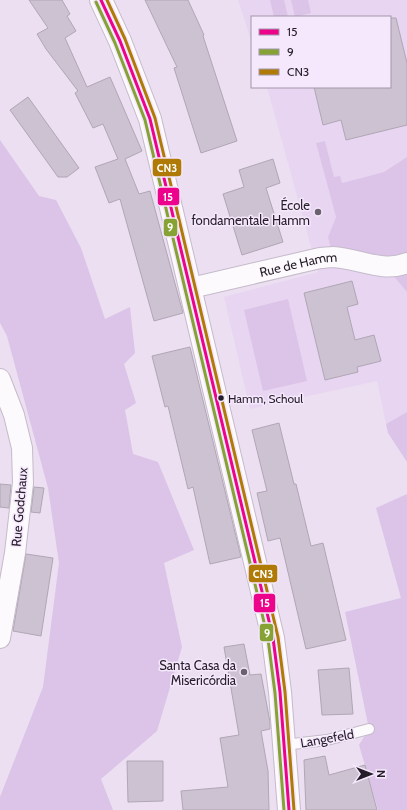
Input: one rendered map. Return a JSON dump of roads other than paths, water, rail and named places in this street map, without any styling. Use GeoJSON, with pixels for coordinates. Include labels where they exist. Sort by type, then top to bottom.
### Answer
{"type":"FeatureCollection","features":[{"type":"Feature","properties":{"kind":"main road"},"geometry":{"type":"LineString","coordinates":[[102,0],[120,40],[150,119],[273,638],[280,692],[289,810]]}},
{"type":"Feature","properties":{"kind":"street","name":"Rue de Hamm"},"geometry":{"type":"LineString","coordinates":[[191,288],[320,258],[333,257],[385,266],[401,266],[407,263]]}},
{"type":"Feature","properties":{"kind":"street","name":"Rue Godchaux"},"geometry":{"type":"LineString","coordinates":[[0,379],[14,415],[22,448],[24,482],[15,553],[0,638]]}},
{"type":"Feature","properties":{"kind":"lane","name":"Langefeld"},"geometry":{"type":"LineString","coordinates":[[284,745],[327,740],[368,729]]}},
{"type":"Feature","properties":{"kind":"place","name":"École fondamentale Hamm"},"geometry":{"type":"Point","coordinates":[318,212]}},
{"type":"Feature","properties":{"kind":"place","name":"Hamm, Schoul"},"geometry":{"type":"Point","coordinates":[221,398]}},
{"type":"Feature","properties":{"kind":"place","name":"Santa Casa da Misericórdia"},"geometry":{"type":"Point","coordinates":[244,672]}}]}
